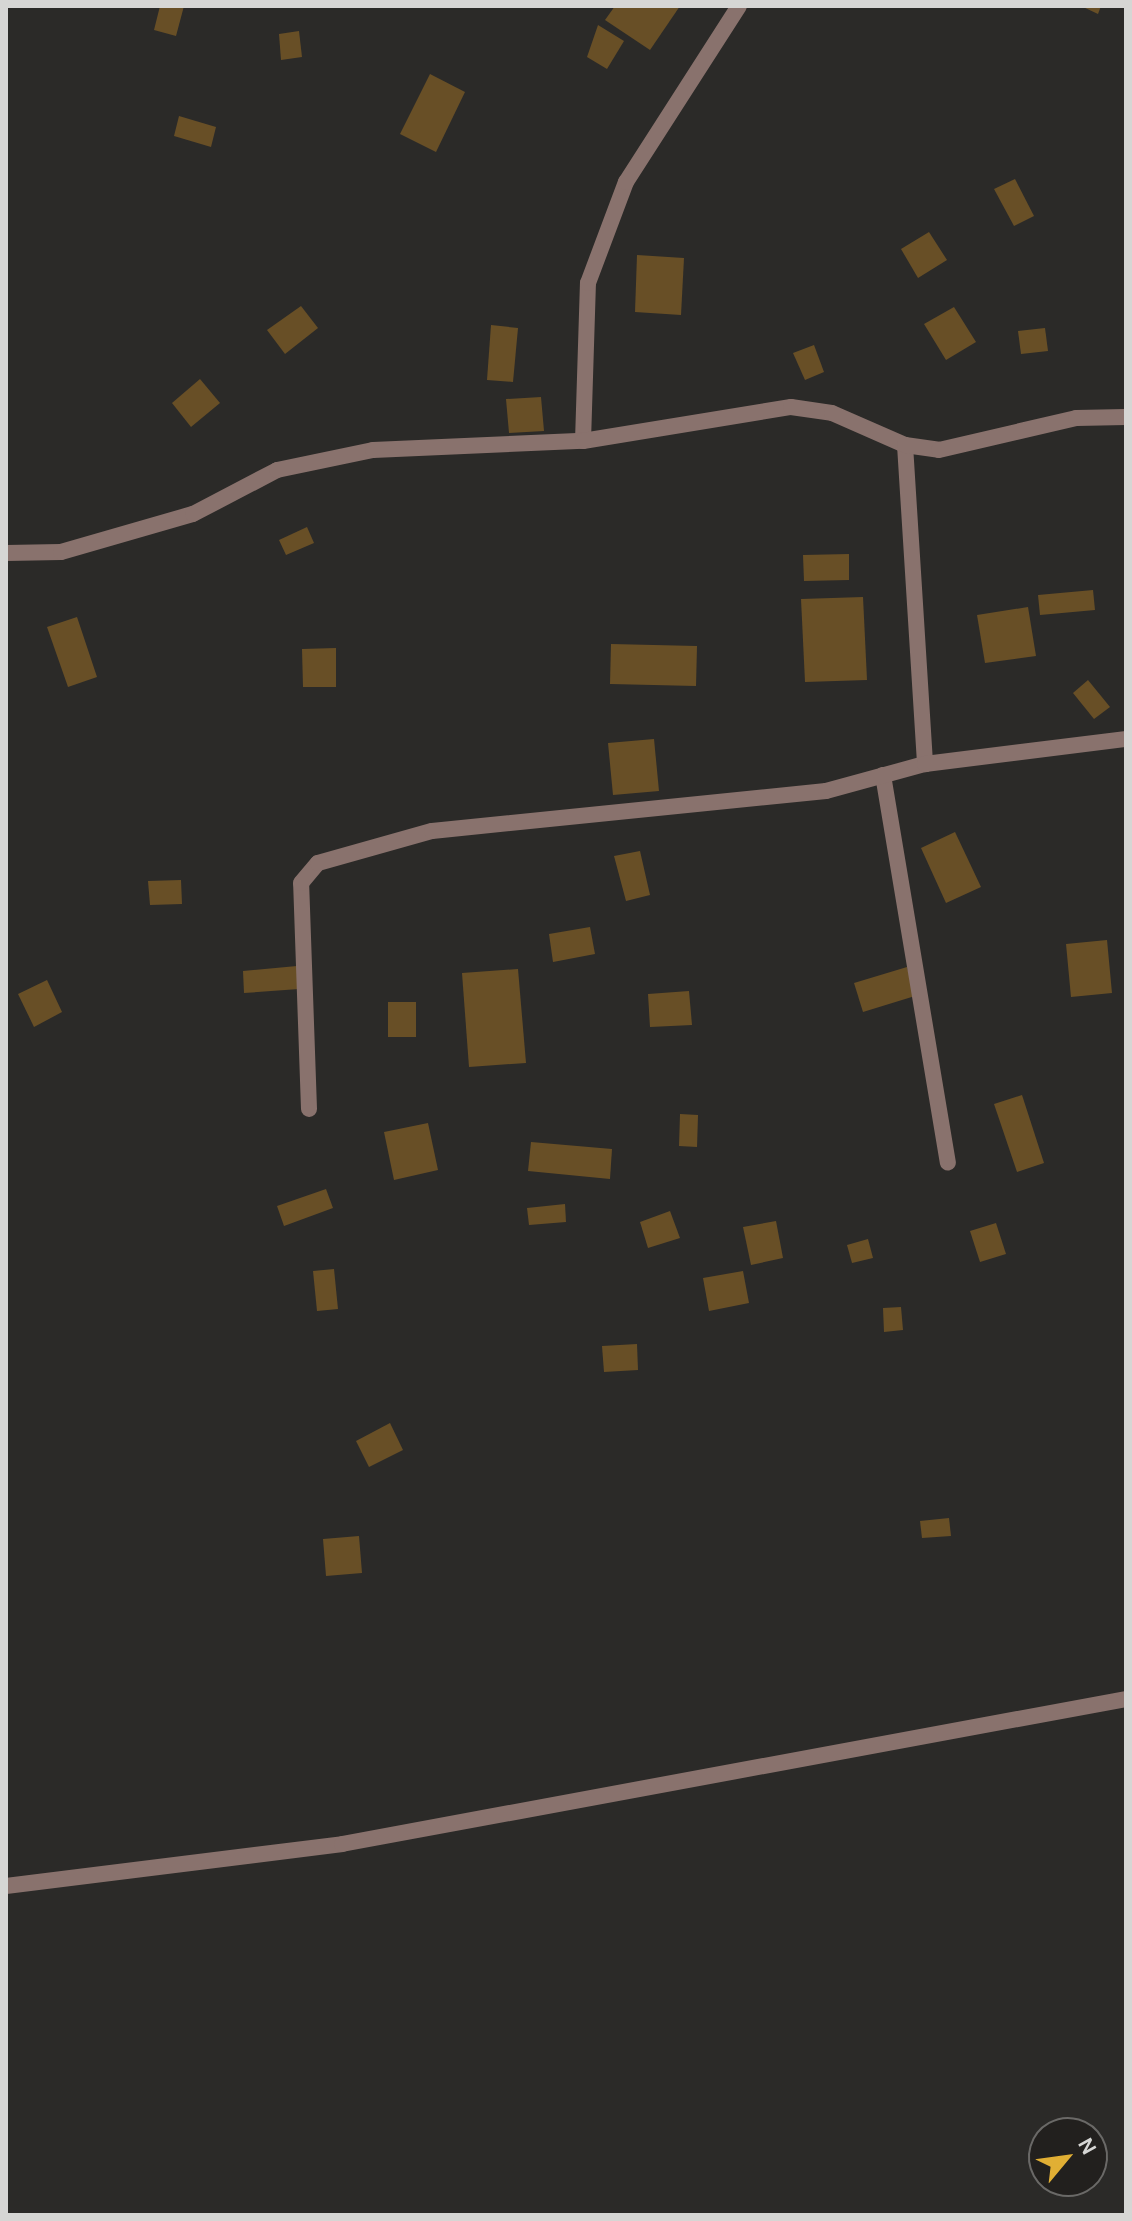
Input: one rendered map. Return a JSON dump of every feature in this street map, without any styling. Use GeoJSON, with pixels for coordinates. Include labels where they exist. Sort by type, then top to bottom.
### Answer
{"type":"FeatureCollection","features":[{"type":"Feature","properties":{"kind":"street"},"geometry":{"type":"LineString","coordinates":[[583,441],[588,283],[626,182],[739,6]]}},
{"type":"Feature","properties":{"kind":"street"},"geometry":{"type":"LineString","coordinates":[[6,553],[61,552],[193,514],[277,470],[373,450],[583,441],[791,407],[832,413],[905,445],[939,450],[1076,418],[1126,417]]}},
{"type":"Feature","properties":{"kind":"street"},"geometry":{"type":"LineString","coordinates":[[905,445],[925,764]]}},
{"type":"Feature","properties":{"kind":"street"},"geometry":{"type":"LineString","coordinates":[[309,1109],[301,883],[318,863],[432,831],[826,791],[925,764],[1126,739]]}},
{"type":"Feature","properties":{"kind":"street"},"geometry":{"type":"LineString","coordinates":[[883,775],[948,1163]]}},
{"type":"Feature","properties":{"kind":"street"},"geometry":{"type":"LineString","coordinates":[[6,1886],[342,1844],[1126,1699]]}},
{"type":"Feature","properties":{"kind":"building"},"geometry":{"type":"Polygon","coordinates":[[[160,6],[184,6],[176,36],[154,30],[160,6]]]}},
{"type":"Feature","properties":{"kind":"building"},"geometry":{"type":"Polygon","coordinates":[[[615,6],[680,6],[650,50],[605,20],[615,6]]]}},
{"type":"Feature","properties":{"kind":"building"},"geometry":{"type":"Polygon","coordinates":[[[1081,6],[1101,6],[1098,14],[1081,6]]]}},
{"type":"Feature","properties":{"kind":"building"},"geometry":{"type":"Polygon","coordinates":[[[598,25],[624,41],[607,69],[587,57],[598,25]]]}},
{"type":"Feature","properties":{"kind":"building"},"geometry":{"type":"Polygon","coordinates":[[[299,31],[302,57],[281,60],[279,34],[299,31]]]}},
{"type":"Feature","properties":{"kind":"building"},"geometry":{"type":"Polygon","coordinates":[[[430,74],[465,92],[436,152],[400,134],[430,74]]]}},
{"type":"Feature","properties":{"kind":"building"},"geometry":{"type":"Polygon","coordinates":[[[179,116],[216,127],[211,147],[174,136],[179,116]]]}},
{"type":"Feature","properties":{"kind":"building"},"geometry":{"type":"Polygon","coordinates":[[[1015,179],[1034,216],[1014,226],[994,189],[1015,179]]]}},
{"type":"Feature","properties":{"kind":"building"},"geometry":{"type":"Polygon","coordinates":[[[929,232],[947,260],[918,278],[901,249],[929,232]]]}},
{"type":"Feature","properties":{"kind":"building"},"geometry":{"type":"Polygon","coordinates":[[[637,255],[684,258],[681,315],[635,312],[637,255]]]}},
{"type":"Feature","properties":{"kind":"building"},"geometry":{"type":"Polygon","coordinates":[[[301,306],[318,328],[285,354],[267,330],[301,306]]]}},
{"type":"Feature","properties":{"kind":"building"},"geometry":{"type":"Polygon","coordinates":[[[954,307],[976,342],[946,360],[924,324],[954,307]]]}},
{"type":"Feature","properties":{"kind":"building"},"geometry":{"type":"Polygon","coordinates":[[[491,325],[518,328],[513,382],[487,380],[491,325]]]}},
{"type":"Feature","properties":{"kind":"building"},"geometry":{"type":"Polygon","coordinates":[[[1045,328],[1048,351],[1021,354],[1018,331],[1045,328]]]}},
{"type":"Feature","properties":{"kind":"building"},"geometry":{"type":"Polygon","coordinates":[[[814,345],[824,372],[805,380],[793,353],[814,345]]]}},
{"type":"Feature","properties":{"kind":"building"},"geometry":{"type":"Polygon","coordinates":[[[200,379],[220,403],[191,427],[172,403],[200,379]]]}},
{"type":"Feature","properties":{"kind":"building"},"geometry":{"type":"Polygon","coordinates":[[[541,397],[544,431],[509,433],[506,399],[541,397]]]}},
{"type":"Feature","properties":{"kind":"building"},"geometry":{"type":"Polygon","coordinates":[[[307,527],[314,543],[286,555],[279,540],[307,527]]]}},
{"type":"Feature","properties":{"kind":"building"},"geometry":{"type":"Polygon","coordinates":[[[849,554],[849,580],[804,581],[803,555],[849,554]]]}},
{"type":"Feature","properties":{"kind":"building"},"geometry":{"type":"Polygon","coordinates":[[[1093,590],[1095,610],[1040,615],[1038,595],[1093,590]]]}},
{"type":"Feature","properties":{"kind":"building"},"geometry":{"type":"Polygon","coordinates":[[[863,597],[867,680],[805,682],[801,599],[863,597]]]}},
{"type":"Feature","properties":{"kind":"building"},"geometry":{"type":"Polygon","coordinates":[[[1028,607],[1036,656],[985,663],[977,615],[1028,607]]]}},
{"type":"Feature","properties":{"kind":"building"},"geometry":{"type":"Polygon","coordinates":[[[77,617],[97,677],[68,687],[47,627],[77,617]]]}},
{"type":"Feature","properties":{"kind":"building"},"geometry":{"type":"Polygon","coordinates":[[[611,644],[697,646],[696,686],[610,684],[611,644]]]}},
{"type":"Feature","properties":{"kind":"building"},"geometry":{"type":"Polygon","coordinates":[[[336,648],[336,687],[303,687],[302,649],[336,648]]]}},
{"type":"Feature","properties":{"kind":"building"},"geometry":{"type":"Polygon","coordinates":[[[1088,680],[1110,707],[1094,719],[1073,693],[1088,680]]]}},
{"type":"Feature","properties":{"kind":"building"},"geometry":{"type":"Polygon","coordinates":[[[654,739],[659,791],[613,795],[608,743],[654,739]]]}},
{"type":"Feature","properties":{"kind":"building"},"geometry":{"type":"Polygon","coordinates":[[[955,832],[981,887],[946,903],[921,848],[955,832]]]}},
{"type":"Feature","properties":{"kind":"building"},"geometry":{"type":"Polygon","coordinates":[[[640,851],[650,895],[626,901],[614,856],[640,851]]]}},
{"type":"Feature","properties":{"kind":"building"},"geometry":{"type":"Polygon","coordinates":[[[181,880],[182,904],[150,905],[148,881],[181,880]]]}},
{"type":"Feature","properties":{"kind":"building"},"geometry":{"type":"Polygon","coordinates":[[[590,927],[595,954],[553,962],[549,934],[590,927]]]}},
{"type":"Feature","properties":{"kind":"building"},"geometry":{"type":"Polygon","coordinates":[[[1107,940],[1112,993],[1071,997],[1066,944],[1107,940]]]}},
{"type":"Feature","properties":{"kind":"building"},"geometry":{"type":"Polygon","coordinates":[[[297,966],[299,989],[244,993],[243,971],[297,966]]]}},
{"type":"Feature","properties":{"kind":"building"},"geometry":{"type":"Polygon","coordinates":[[[907,967],[915,996],[863,1012],[854,983],[907,967]]]}},
{"type":"Feature","properties":{"kind":"building"},"geometry":{"type":"Polygon","coordinates":[[[518,969],[526,1063],[469,1067],[462,973],[518,969]]]}},
{"type":"Feature","properties":{"kind":"building"},"geometry":{"type":"Polygon","coordinates":[[[47,980],[62,1012],[34,1027],[18,994],[47,980]]]}},
{"type":"Feature","properties":{"kind":"building"},"geometry":{"type":"Polygon","coordinates":[[[689,991],[692,1025],[650,1027],[648,994],[689,991]]]}},
{"type":"Feature","properties":{"kind":"building"},"geometry":{"type":"Polygon","coordinates":[[[388,1002],[416,1002],[416,1037],[388,1037],[388,1002]]]}},
{"type":"Feature","properties":{"kind":"building"},"geometry":{"type":"Polygon","coordinates":[[[1022,1095],[1044,1163],[1017,1172],[994,1104],[1022,1095]]]}},
{"type":"Feature","properties":{"kind":"building"},"geometry":{"type":"Polygon","coordinates":[[[680,1114],[698,1115],[697,1147],[679,1146],[680,1114]]]}},
{"type":"Feature","properties":{"kind":"building"},"geometry":{"type":"Polygon","coordinates":[[[428,1123],[438,1170],[394,1180],[384,1132],[428,1123]]]}},
{"type":"Feature","properties":{"kind":"building"},"geometry":{"type":"Polygon","coordinates":[[[531,1142],[612,1149],[610,1179],[528,1171],[531,1142]]]}},
{"type":"Feature","properties":{"kind":"building"},"geometry":{"type":"Polygon","coordinates":[[[326,1189],[333,1208],[284,1226],[277,1206],[326,1189]]]}},
{"type":"Feature","properties":{"kind":"building"},"geometry":{"type":"Polygon","coordinates":[[[565,1204],[566,1222],[529,1225],[527,1208],[565,1204]]]}},
{"type":"Feature","properties":{"kind":"building"},"geometry":{"type":"Polygon","coordinates":[[[670,1211],[680,1238],[648,1248],[640,1222],[670,1211]]]}},
{"type":"Feature","properties":{"kind":"building"},"geometry":{"type":"Polygon","coordinates":[[[776,1221],[783,1258],[751,1265],[743,1227],[776,1221]]]}},
{"type":"Feature","properties":{"kind":"building"},"geometry":{"type":"Polygon","coordinates":[[[996,1223],[1006,1254],[980,1262],[970,1231],[996,1223]]]}},
{"type":"Feature","properties":{"kind":"building"},"geometry":{"type":"Polygon","coordinates":[[[868,1239],[873,1258],[852,1263],[847,1245],[868,1239]]]}},
{"type":"Feature","properties":{"kind":"building"},"geometry":{"type":"Polygon","coordinates":[[[334,1269],[338,1309],[317,1311],[313,1271],[334,1269]]]}},
{"type":"Feature","properties":{"kind":"building"},"geometry":{"type":"Polygon","coordinates":[[[743,1271],[749,1303],[709,1311],[703,1278],[743,1271]]]}},
{"type":"Feature","properties":{"kind":"building"},"geometry":{"type":"Polygon","coordinates":[[[901,1307],[903,1330],[884,1332],[883,1308],[901,1307]]]}},
{"type":"Feature","properties":{"kind":"building"},"geometry":{"type":"Polygon","coordinates":[[[637,1344],[638,1370],[604,1372],[602,1346],[637,1344]]]}},
{"type":"Feature","properties":{"kind":"building"},"geometry":{"type":"Polygon","coordinates":[[[390,1423],[403,1450],[369,1467],[356,1441],[390,1423]]]}},
{"type":"Feature","properties":{"kind":"building"},"geometry":{"type":"Polygon","coordinates":[[[949,1518],[951,1536],[922,1538],[920,1521],[949,1518]]]}},
{"type":"Feature","properties":{"kind":"building"},"geometry":{"type":"Polygon","coordinates":[[[359,1536],[362,1573],[326,1576],[323,1539],[359,1536]]]}}]}
